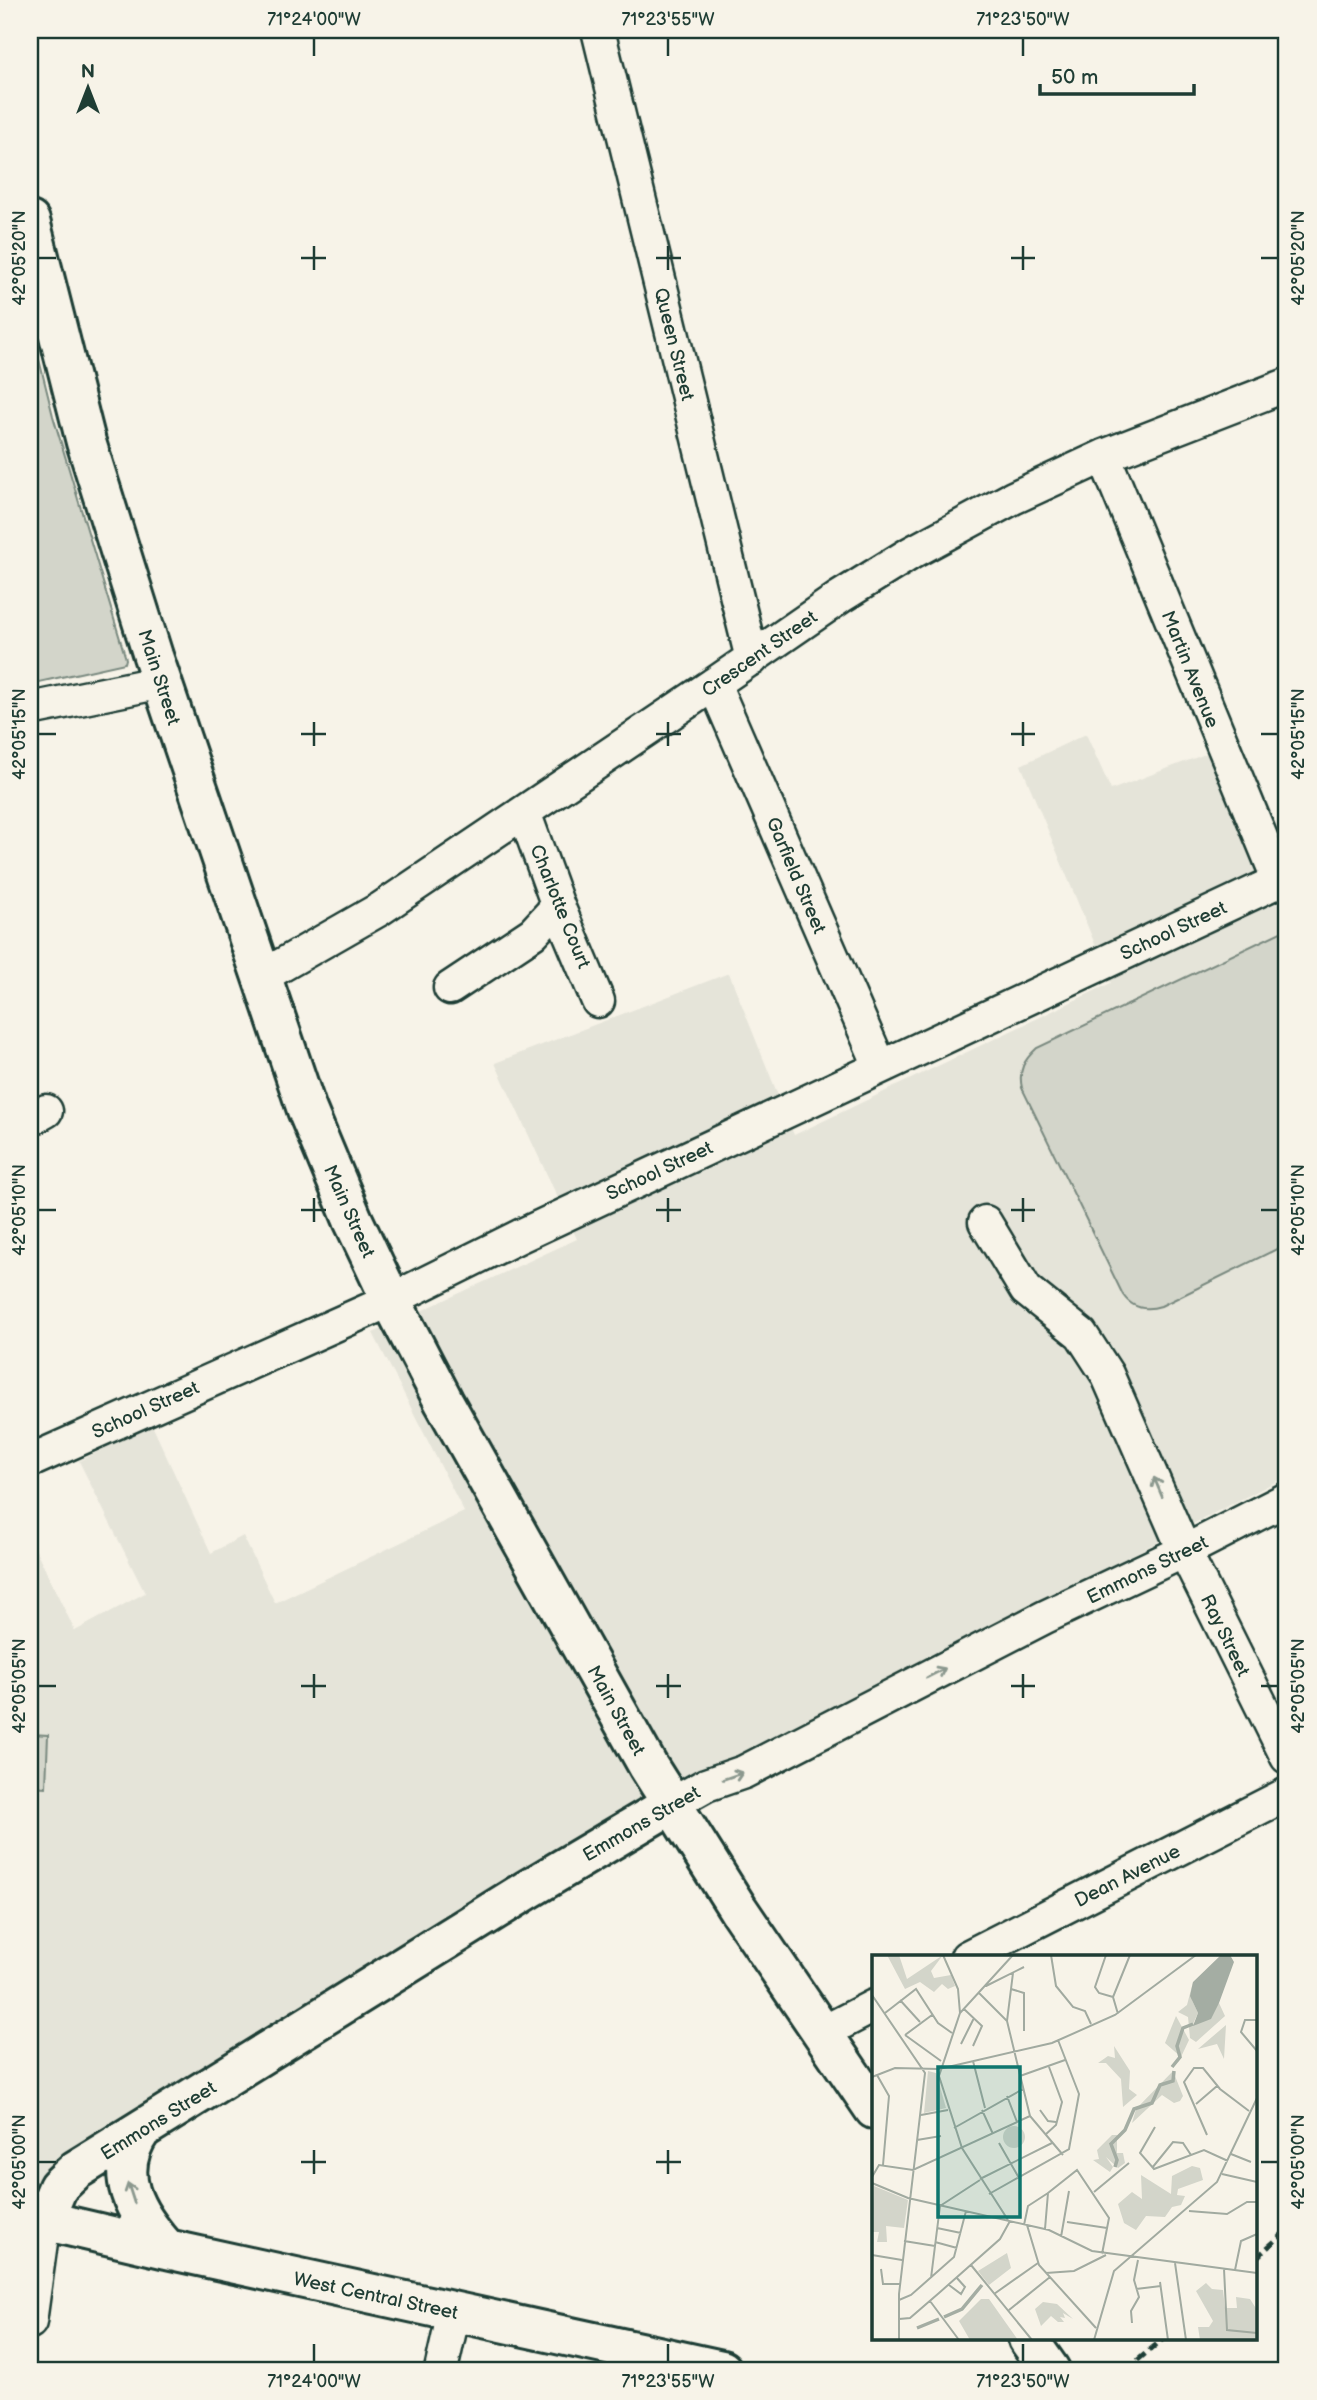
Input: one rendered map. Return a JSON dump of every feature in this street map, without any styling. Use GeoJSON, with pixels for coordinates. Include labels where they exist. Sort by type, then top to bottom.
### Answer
{"type":"FeatureCollection","features":[{"type":"Feature","properties":{"kind":"main road","name":"Main Street"},"geometry":{"type":"LineString","coordinates":[[30,221],[86,442],[162,682],[316,1135],[391,1300],[444,1402],[672,1804],[738,1909],[872,2106]]}},
{"type":"Feature","properties":{"kind":"main road","name":"Emmons Street"},"geometry":{"type":"LineString","coordinates":[[37,2219],[65,2179],[621,1832],[672,1804]]}},
{"type":"Feature","properties":{"kind":"main road"},"geometry":{"type":"LineString","coordinates":[[142,2129],[131,2147],[125,2169],[127,2182],[142,2219],[167,2249]]}},
{"type":"Feature","properties":{"kind":"main road","name":"West Central Street"},"geometry":{"type":"LineString","coordinates":[[37,2219],[722,2370]]}},
{"type":"Feature","properties":{"kind":"main road"},"geometry":{"type":"LineString","coordinates":[[1026,2340],[1031,2370]]}},
{"type":"Feature","properties":{"kind":"main road"},"geometry":{"type":"LineString","coordinates":[[1027,2340],[1051,2370]]}},
{"type":"Feature","properties":{"kind":"street","name":"Queen Street"},"geometry":{"type":"LineString","coordinates":[[598,30],[752,659]]}},
{"type":"Feature","properties":{"kind":"street","name":"Crescent Street"},"geometry":{"type":"LineString","coordinates":[[261,977],[380,909],[840,597],[911,553],[1013,498],[1104,456],[1287,385]]}},
{"type":"Feature","properties":{"kind":"street","name":"Martin Avenue"},"geometry":{"type":"LineString","coordinates":[[1104,456],[1283,879]]}},
{"type":"Feature","properties":{"kind":"street"},"geometry":{"type":"LineString","coordinates":[[30,709],[162,682]]}},
{"type":"Feature","properties":{"kind":"street","name":"Garfield Street"},"geometry":{"type":"LineString","coordinates":[[714,684],[880,1066]]}},
{"type":"Feature","properties":{"kind":"street","name":"Charlotte Court"},"geometry":{"type":"LineString","coordinates":[[524,812],[558,906],[598,1001]]}},
{"type":"Feature","properties":{"kind":"street","name":"School Street"},"geometry":{"type":"LineString","coordinates":[[30,1461],[391,1300],[532,1230],[1283,879]]}},
{"type":"Feature","properties":{"kind":"street"},"geometry":{"type":"LineString","coordinates":[[450,988],[533,933],[558,906]]}},
{"type":"Feature","properties":{"kind":"street","name":"Ray Street"},"geometry":{"type":"LineString","coordinates":[[985,1223],[1026,1290],[1081,1334],[1107,1374],[1184,1550],[1287,1757]]}},
{"type":"Feature","properties":{"kind":"street","name":"Emmons Street"},"geometry":{"type":"LineString","coordinates":[[672,1804],[706,1785],[744,1772],[1045,1617],[1287,1499]]}},
{"type":"Feature","properties":{"kind":"street","name":"Dean Avenue"},"geometry":{"type":"LineString","coordinates":[[971,1955],[1287,1794]]}},
{"type":"Feature","properties":{"kind":"street"},"geometry":{"type":"LineString","coordinates":[[822,2033],[872,2007]]}},
{"type":"Feature","properties":{"kind":"street"},"geometry":{"type":"LineString","coordinates":[[30,2322],[37,2219]]}},
{"type":"Feature","properties":{"kind":"street"},"geometry":{"type":"LineString","coordinates":[[441,2370],[454,2312]]}},
{"type":"Feature","properties":{"kind":"shaded area"},"geometry":{"type":"Polygon","coordinates":[[[30,323],[53,416],[126,659],[125,663],[30,684],[30,323]]]}},
{"type":"Feature","properties":{"kind":"shaded area"},"geometry":{"type":"Polygon","coordinates":[[[1086,734],[1111,790],[1208,753],[1271,906],[1287,899],[1287,1476],[731,1759],[627,1815],[339,1990],[37,2179],[30,2225],[30,1538],[75,1631],[145,1593],[79,1461],[152,1425],[211,1553],[243,1536],[275,1603],[464,1512],[373,1333],[577,1239],[495,1063],[729,973],[794,1135],[1111,983],[1021,765],[1086,734]]]}},
{"type":"Feature","properties":{"kind":"shaded area"},"geometry":{"type":"Polygon","coordinates":[[[1287,929],[1287,1244],[1161,1306],[1135,1306],[1123,1295],[1022,1088],[1023,1066],[1037,1048],[1287,929]]]}},
{"type":"Feature","properties":{"kind":"shaded area"},"geometry":{"type":"Polygon","coordinates":[[[30,1734],[48,1735],[46,1787],[30,1786],[30,1734]]]}},
{"type":"Feature","properties":{"kind":"railway"},"geometry":{"type":"LineString","coordinates":[[1258,2256],[1287,2230]]}},
{"type":"Feature","properties":{"kind":"railway"},"geometry":{"type":"LineString","coordinates":[[1126,2370],[1162,2340]]}}]}
